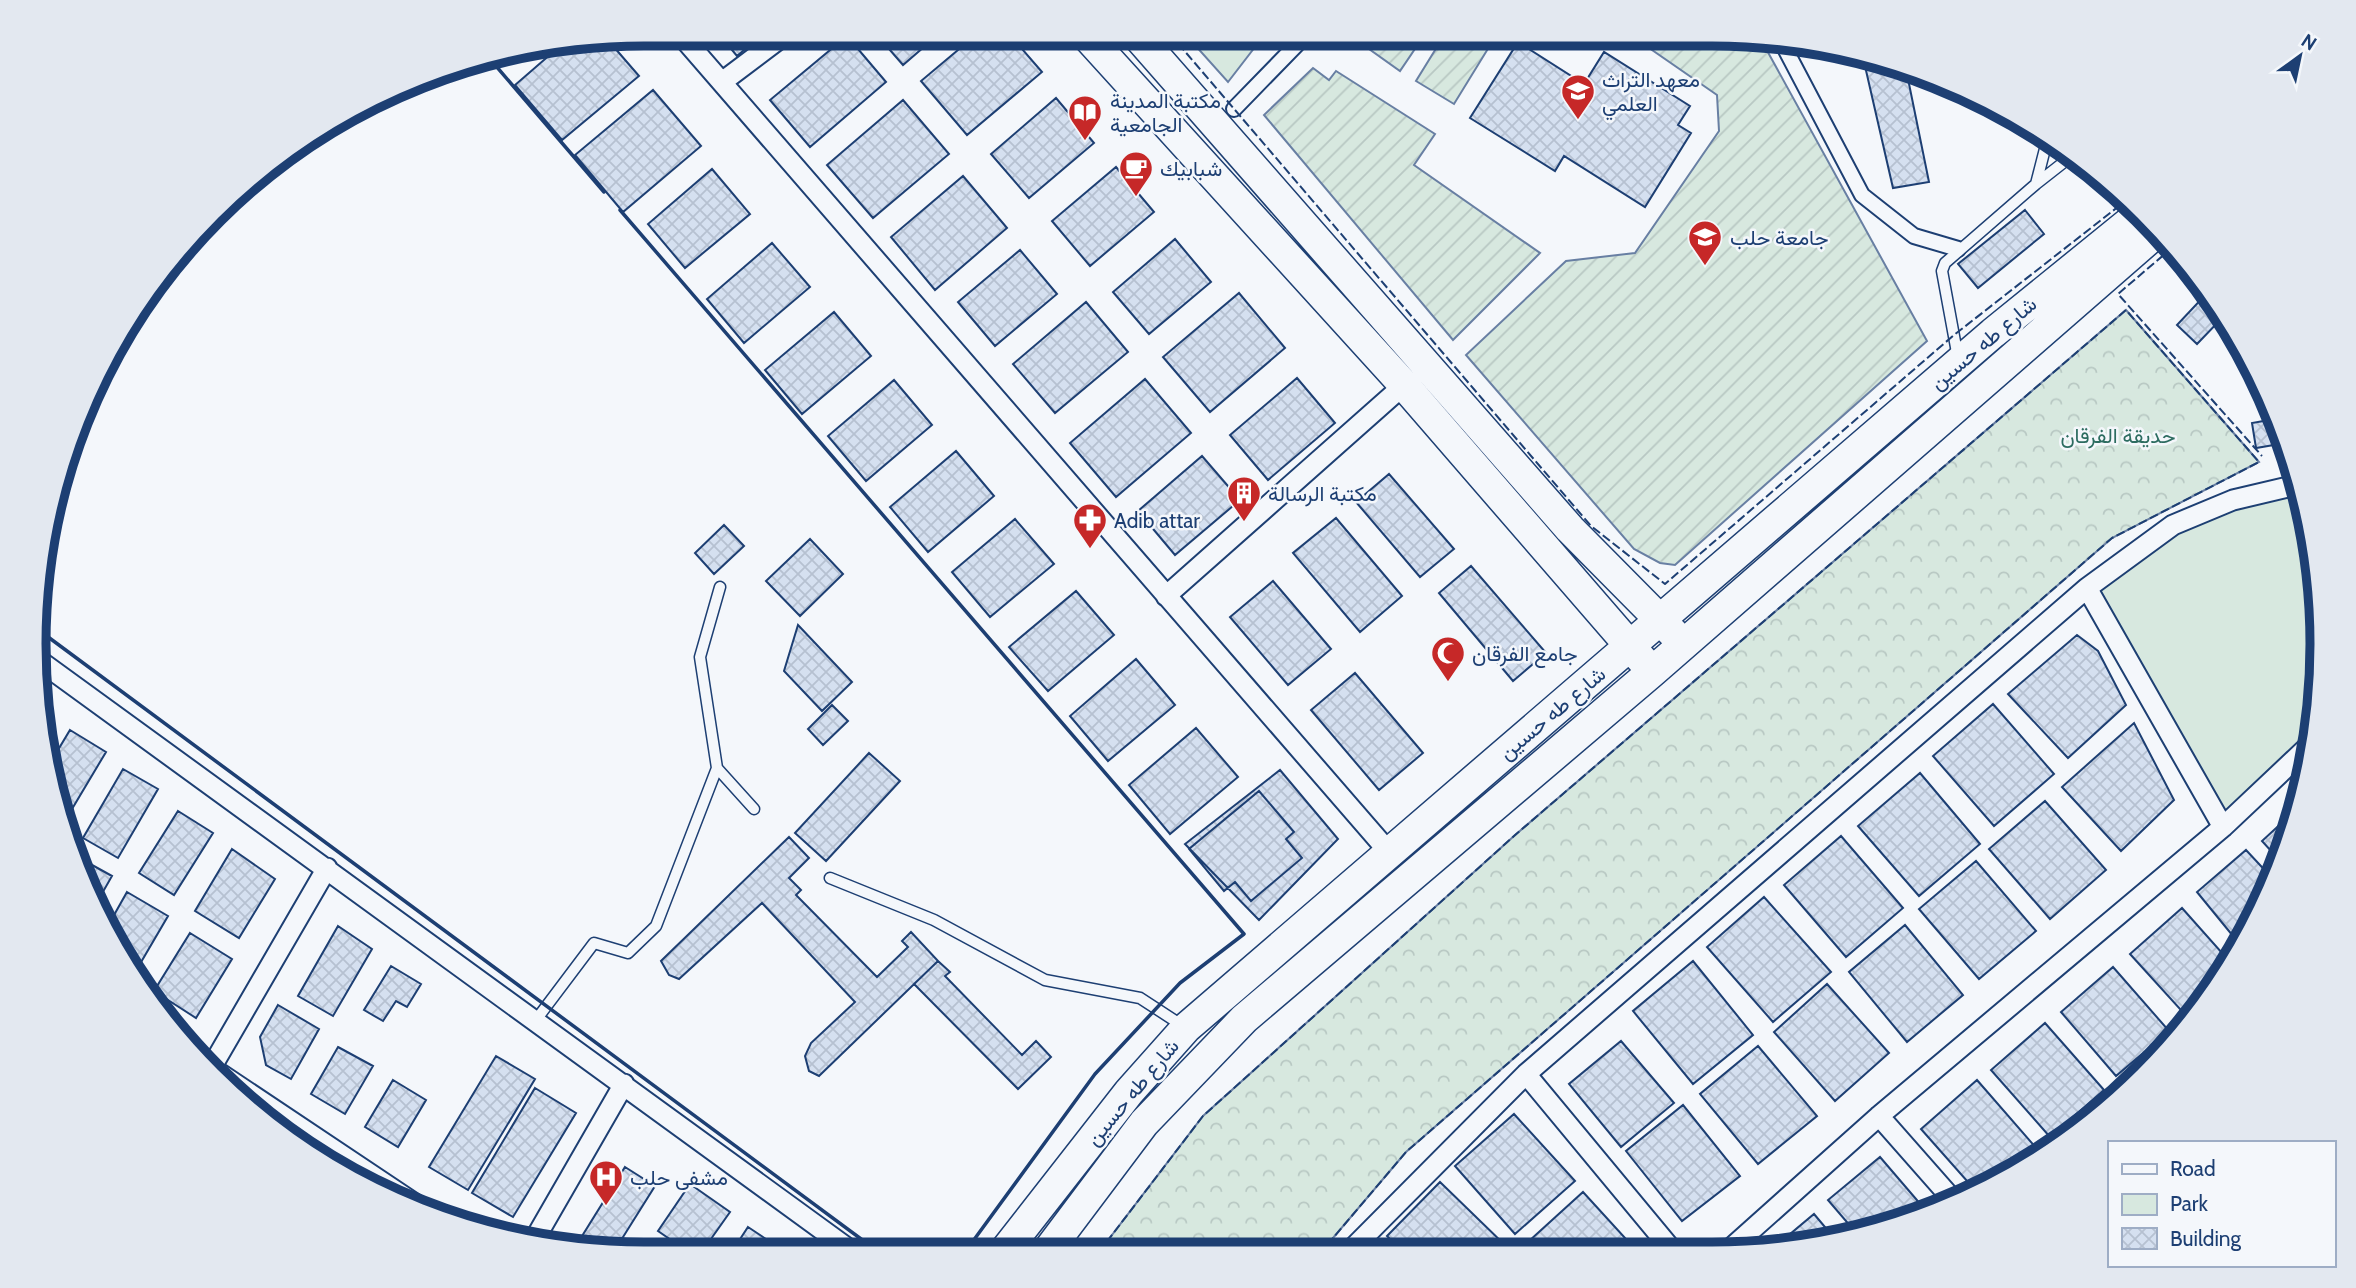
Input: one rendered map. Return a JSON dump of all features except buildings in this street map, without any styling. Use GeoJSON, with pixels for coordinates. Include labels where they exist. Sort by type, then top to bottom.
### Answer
{"type":"FeatureCollection","features":[{"type":"Feature","properties":{"kind":"main road"},"geometry":{"type":"LineString","coordinates":[[1095,46],[1404,385],[1652,672]]}},
{"type":"Feature","properties":{"kind":"main road"},"geometry":{"type":"LineString","coordinates":[[1147,46],[1570,529],[1683,645]]}},
{"type":"Feature","properties":{"kind":"main road","name":"شارع طه حسين"},"geometry":{"type":"LineString","coordinates":[[1012,1242],[1129,1091],[1186,1028],[1388,851],[1630,647],[1959,362],[2133,219]]}},
{"type":"Feature","properties":{"kind":"main road","name":"شارع طه حسين"},"geometry":{"type":"LineString","coordinates":[[1055,1242],[1144,1123],[1244,1019],[1652,672],[2151,237]]}},
{"type":"Feature","properties":{"kind":"street"},"geometry":{"type":"LineString","coordinates":[[690,46],[1388,851]]}},
{"type":"Feature","properties":{"kind":"street"},"geometry":{"type":"LineString","coordinates":[[722,82],[770,46]]}},
{"type":"Feature","properties":{"kind":"street"},"geometry":{"type":"LineString","coordinates":[[1234,109],[1295,46]]}},
{"type":"Feature","properties":{"kind":"street"},"geometry":{"type":"LineString","coordinates":[[1786,51],[1862,195],[1914,236],[1958,249]]}},
{"type":"Feature","properties":{"kind":"street"},"geometry":{"type":"LineString","coordinates":[[1166,596],[1404,385]]}},
{"type":"Feature","properties":{"kind":"street"},"geometry":{"type":"LineString","coordinates":[[1359,1242],[1526,1074],[2087,588],[2173,524],[2233,500],[2289,487]]}},
{"type":"Feature","properties":{"kind":"street"},"geometry":{"type":"LineString","coordinates":[[2087,588],[2223,827]]}},
{"type":"Feature","properties":{"kind":"street"},"geometry":{"type":"LineString","coordinates":[[47,666],[839,1242]]}},
{"type":"Feature","properties":{"kind":"street"},"geometry":{"type":"LineString","coordinates":[[1739,1241],[1879,1116],[2223,827],[2300,754]]}},
{"type":"Feature","properties":{"kind":"street"},"geometry":{"type":"LineString","coordinates":[[216,1062],[327,868]]}},
{"type":"Feature","properties":{"kind":"street"},"geometry":{"type":"LineString","coordinates":[[1526,1074],[1665,1242]]}},
{"type":"Feature","properties":{"kind":"street"},"geometry":{"type":"LineString","coordinates":[[538,1233],[624,1084]]}},
{"type":"Feature","properties":{"kind":"street"},"geometry":{"type":"LineString","coordinates":[[248,1093],[383,1183]]}},
{"type":"Feature","properties":{"kind":"street"},"geometry":{"type":"LineString","coordinates":[[1879,1116],[1948,1194]]}},
{"type":"Feature","properties":{"kind":"lane"},"geometry":{"type":"LineString","coordinates":[[2036,184],[2046,147]]}},
{"type":"Feature","properties":{"kind":"lane"},"geometry":{"type":"LineString","coordinates":[[1959,362],[1942,271],[1950,255],[2065,161]]}},
{"type":"Feature","properties":{"kind":"lane"},"geometry":{"type":"LineString","coordinates":[[536,1020],[594,943],[628,953],[656,926],[717,768],[700,657],[720,587]]}},
{"type":"Feature","properties":{"kind":"lane"},"geometry":{"type":"LineString","coordinates":[[717,768],[754,809]]}},
{"type":"Feature","properties":{"kind":"lane"},"geometry":{"type":"LineString","coordinates":[[830,878],[934,920],[1045,980],[1140,998],[1186,1028]]}},
{"type":"Feature","properties":{"kind":"green space"},"geometry":{"type":"Polygon","coordinates":[[[1196,46],[1256,46],[1228,82],[1196,46]]]}},
{"type":"Feature","properties":{"kind":"green space"},"geometry":{"type":"Polygon","coordinates":[[[1365,46],[1417,46],[1400,71],[1365,46]]]}},
{"type":"Feature","properties":{"kind":"green space"},"geometry":{"type":"Polygon","coordinates":[[[1438,46],[1490,46],[1454,104],[1416,81],[1438,46]]]}},
{"type":"Feature","properties":{"kind":"green space"},"geometry":{"type":"Polygon","coordinates":[[[1646,46],[1766,49],[1927,341],[1675,565],[1660,563],[1634,549],[1466,355],[1566,261],[1635,253],[1719,131],[1717,95],[1646,46]]]}},
{"type":"Feature","properties":{"kind":"green space"},"geometry":{"type":"Polygon","coordinates":[[[1313,68],[1329,80],[1336,71],[1435,134],[1414,165],[1540,253],[1453,340],[1264,115],[1313,68]]]}},
{"type":"Feature","properties":{"kind":"green space","name":"حديقة الفرقان"},"geometry":{"type":"Polygon","coordinates":[[[2126,310],[2259,462],[2112,538],[1406,1152],[1330,1242],[1107,1242],[1203,1116],[1514,836],[2126,310]]]}},
{"type":"Feature","properties":{"kind":"green space"},"geometry":{"type":"Polygon","coordinates":[[[2290,489],[2299,527],[2309,605],[2310,644],[2309,683],[2300,754],[2223,827],[2087,588],[2173,525],[2290,489]]]}},
{"type":"Feature","properties":{"kind":"fence"},"geometry":{"type":"LineString","coordinates":[[1180,46],[1591,526],[1665,584],[1954,335],[2119,206]]}},
{"type":"Feature","properties":{"kind":"fence"},"geometry":{"type":"LineString","coordinates":[[2166,253],[2118,294],[2262,456]]}},
{"type":"Feature","properties":{"kind":"fence"},"geometry":{"type":"LineString","coordinates":[[1107,1242],[1203,1116],[1514,836],[2126,310],[2259,462],[2112,538],[1406,1152],[1330,1242]]}},
{"type":"Feature","properties":{"kind":"wall"},"geometry":{"type":"LineString","coordinates":[[495,65],[604,192]]}},
{"type":"Feature","properties":{"kind":"wall"},"geometry":{"type":"LineString","coordinates":[[620,210],[1244,934],[1180,983],[1095,1074],[972,1242]]}},
{"type":"Feature","properties":{"kind":"wall"},"geometry":{"type":"LineString","coordinates":[[46,636],[865,1242]]}},
{"type":"Feature","properties":{"kind":"place","name":"معهد التراث العلمي"},"geometry":{"type":"Point","coordinates":[1578,121]}},
{"type":"Feature","properties":{"kind":"place","name":"مكتبة المدينة الجامعية"},"geometry":{"type":"Point","coordinates":[1085,142]}},
{"type":"Feature","properties":{"kind":"place","name":"شبابيك"},"geometry":{"type":"Point","coordinates":[1136,198]}},
{"type":"Feature","properties":{"kind":"place","name":"جامعة حلب"},"geometry":{"type":"Point","coordinates":[1705,267]}},
{"type":"Feature","properties":{"kind":"place","name":"مكتبة الرسالة"},"geometry":{"type":"Point","coordinates":[1244,523]}},
{"type":"Feature","properties":{"kind":"place","name":"Adib attar"},"geometry":{"type":"Point","coordinates":[1090,550]}},
{"type":"Feature","properties":{"kind":"place","name":"جامع الفرقان"},"geometry":{"type":"Point","coordinates":[1448,683]}},
{"type":"Feature","properties":{"kind":"place","name":"مشفى حلب"},"geometry":{"type":"Point","coordinates":[606,1207]}}]}
